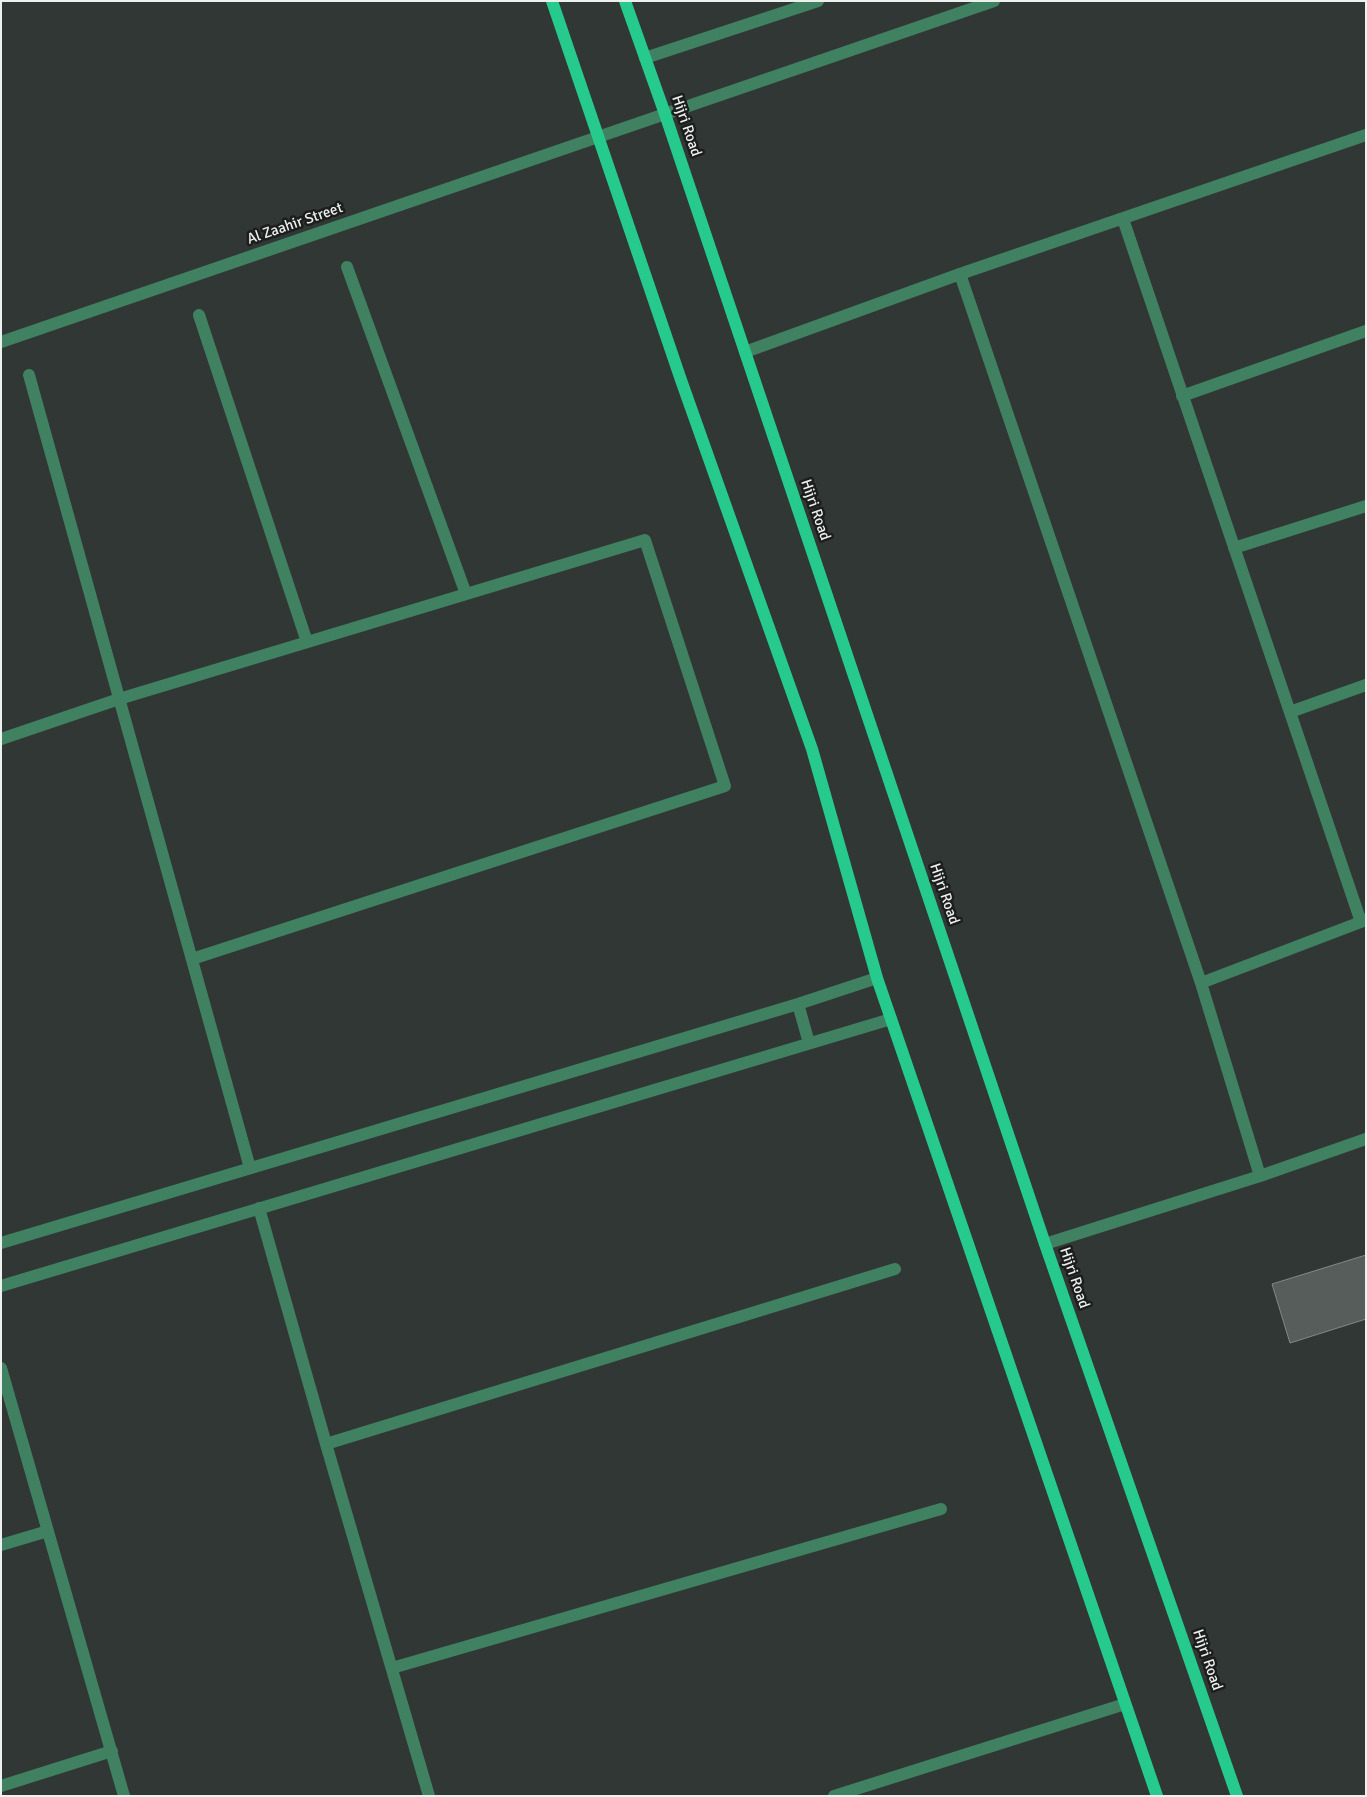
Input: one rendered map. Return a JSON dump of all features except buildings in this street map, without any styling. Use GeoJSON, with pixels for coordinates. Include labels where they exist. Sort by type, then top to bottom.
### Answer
{"type":"FeatureCollection","features":[{"type":"Feature","properties":{"kind":"main road"},"geometry":{"type":"LineString","coordinates":[[552,1],[681,380],[812,749],[877,978],[1157,1796]]}},
{"type":"Feature","properties":{"kind":"main road","name":"Hijri Road"},"geometry":{"type":"LineString","coordinates":[[625,1],[665,114],[1045,1244],[1237,1796]]}},
{"type":"Feature","properties":{"kind":"street"},"geometry":{"type":"LineString","coordinates":[[645,58],[818,1]]}},
{"type":"Feature","properties":{"kind":"street","name":"Al Zaahir Street"},"geometry":{"type":"LineString","coordinates":[[1,342],[994,1]]}},
{"type":"Feature","properties":{"kind":"street"},"geometry":{"type":"LineString","coordinates":[[745,352],[960,274],[1366,135]]}},
{"type":"Feature","properties":{"kind":"street"},"geometry":{"type":"LineString","coordinates":[[1122,218],[1363,921],[1201,982]]}},
{"type":"Feature","properties":{"kind":"street"},"geometry":{"type":"LineString","coordinates":[[347,268],[466,594]]}},
{"type":"Feature","properties":{"kind":"street"},"geometry":{"type":"LineString","coordinates":[[960,274],[1201,982],[1260,1176]]}},
{"type":"Feature","properties":{"kind":"street"},"geometry":{"type":"LineString","coordinates":[[199,315],[307,642]]}},
{"type":"Feature","properties":{"kind":"street"},"geometry":{"type":"LineString","coordinates":[[1182,396],[1366,331]]}},
{"type":"Feature","properties":{"kind":"street"},"geometry":{"type":"LineString","coordinates":[[29,375],[250,1168]]}},
{"type":"Feature","properties":{"kind":"street"},"geometry":{"type":"LineString","coordinates":[[1234,548],[1366,506]]}},
{"type":"Feature","properties":{"kind":"street"},"geometry":{"type":"LineString","coordinates":[[1,739],[119,699],[645,540],[725,786],[192,959]]}},
{"type":"Feature","properties":{"kind":"street"},"geometry":{"type":"LineString","coordinates":[[1290,712],[1366,685]]}},
{"type":"Feature","properties":{"kind":"street"},"geometry":{"type":"LineString","coordinates":[[1,1243],[798,1004],[877,978]]}},
{"type":"Feature","properties":{"kind":"street"},"geometry":{"type":"LineString","coordinates":[[798,1004],[809,1043]]}},
{"type":"Feature","properties":{"kind":"street"},"geometry":{"type":"LineString","coordinates":[[1,1286],[891,1019]]}},
{"type":"Feature","properties":{"kind":"street"},"geometry":{"type":"LineString","coordinates":[[1045,1244],[1260,1176],[1366,1140]]}},
{"type":"Feature","properties":{"kind":"street"},"geometry":{"type":"LineString","coordinates":[[259,1208],[429,1796]]}},
{"type":"Feature","properties":{"kind":"street"},"geometry":{"type":"LineString","coordinates":[[326,1444],[895,1269]]}},
{"type":"Feature","properties":{"kind":"street"},"geometry":{"type":"LineString","coordinates":[[1,1368],[124,1796]]}},
{"type":"Feature","properties":{"kind":"street"},"geometry":{"type":"LineString","coordinates":[[392,1668],[941,1509]]}},
{"type":"Feature","properties":{"kind":"street"},"geometry":{"type":"LineString","coordinates":[[1,1545],[48,1531]]}},
{"type":"Feature","properties":{"kind":"street"},"geometry":{"type":"LineString","coordinates":[[834,1796],[1125,1704]]}},
{"type":"Feature","properties":{"kind":"street"},"geometry":{"type":"LineString","coordinates":[[1,1786],[112,1751]]}}]}
